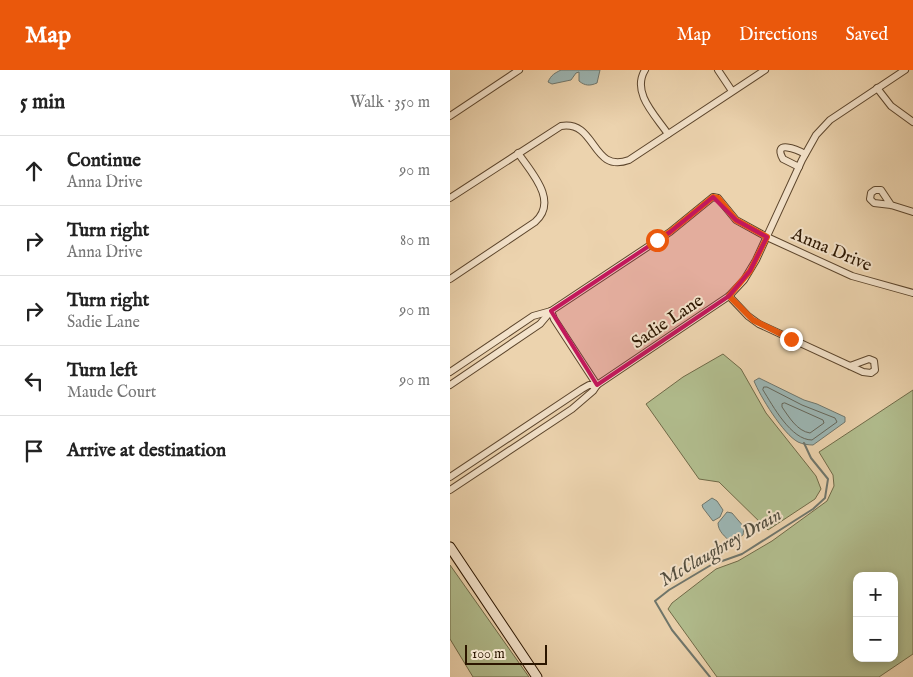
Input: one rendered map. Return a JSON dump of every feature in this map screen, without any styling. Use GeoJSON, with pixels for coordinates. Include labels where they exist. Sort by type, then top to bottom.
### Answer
{"type":"FeatureCollection","features":[{"type":"Feature","properties":{"kind":"main road"},"geometry":{"type":"LineString","coordinates":[[450,547],[537,677]]}},
{"type":"Feature","properties":{"kind":"street"},"geometry":{"type":"LineString","coordinates":[[450,116],[519,70]]}},
{"type":"Feature","properties":{"kind":"street"},"geometry":{"type":"LineString","coordinates":[[645,70],[640,80],[642,93],[668,134]]}},
{"type":"Feature","properties":{"kind":"street"},"geometry":{"type":"LineString","coordinates":[[718,70],[732,91]]}},
{"type":"Feature","properties":{"kind":"street"},"geometry":{"type":"LineString","coordinates":[[450,198],[553,130],[565,125],[581,129],[604,158],[617,162],[633,158],[765,70]]}},
{"type":"Feature","properties":{"kind":"street","name":"Sadie Lane"},"geometry":{"type":"LineString","coordinates":[[450,490],[572,409],[593,391],[597,385],[729,296],[750,271],[805,154],[816,135],[827,123],[905,70]]}},
{"type":"Feature","properties":{"kind":"street"},"geometry":{"type":"LineString","coordinates":[[877,88],[891,106],[913,122]]}},
{"type":"Feature","properties":{"kind":"street"},"geometry":{"type":"LineString","coordinates":[[799,167],[782,159],[781,150],[789,147],[805,154]]}},
{"type":"Feature","properties":{"kind":"street"},"geometry":{"type":"LineString","coordinates":[[450,279],[536,222],[542,215],[545,206],[543,192],[518,153]]}},
{"type":"Feature","properties":{"kind":"street","name":"Anna Drive"},"geometry":{"type":"LineString","coordinates":[[450,385],[540,324],[551,311],[670,232],[713,197],[718,198],[736,220],[767,237],[852,276],[913,294]]}},
{"type":"Feature","properties":{"kind":"street"},"geometry":{"type":"LineString","coordinates":[[891,205],[913,212]]}},
{"type":"Feature","properties":{"kind":"street"},"geometry":{"type":"LineString","coordinates":[[729,296],[748,316],[759,324],[850,366]]}},
{"type":"Feature","properties":{"kind":"street"},"geometry":{"type":"LineString","coordinates":[[551,311],[554,319],[597,385]]}},
{"type":"Feature","properties":{"kind":"street","name":"Anna Drive"},"geometry":{"type":"LineString","coordinates":[[450,372],[533,316],[551,311]]}},
{"type":"Feature","properties":{"kind":"street","name":"Sadie Lane"},"geometry":{"type":"LineString","coordinates":[[450,476],[582,389],[590,385],[597,385]]}},
{"type":"Feature","properties":{"kind":"highlighted area"},"geometry":{"type":"Polygon","coordinates":[[[713,197],[736,220],[767,237],[750,271],[729,296],[597,385],[551,311],[670,232],[713,197]]]}},
{"type":"Feature","properties":{"kind":"green space"},"geometry":{"type":"Polygon","coordinates":[[[723,354],[741,369],[766,413],[816,476],[821,489],[815,499],[768,530],[719,482],[699,479],[646,404],[683,377],[723,354]]]}},
{"type":"Feature","properties":{"kind":"green space"},"geometry":{"type":"Polygon","coordinates":[[[913,390],[913,654],[879,677],[717,677],[668,609],[672,603],[716,569],[738,561],[772,541],[827,501],[834,486],[833,475],[819,452],[913,390]]]}},
{"type":"Feature","properties":{"kind":"green space"},"geometry":{"type":"Polygon","coordinates":[[[450,565],[529,677],[473,677],[450,639],[450,565]]]}},
{"type":"Feature","properties":{"kind":"water"},"geometry":{"type":"Polygon","coordinates":[[[561,70],[600,70],[597,83],[592,85],[585,85],[579,81],[579,72],[571,80],[552,84],[548,82],[553,74],[561,70]]]}},
{"type":"Feature","properties":{"kind":"water"},"geometry":{"type":"Polygon","coordinates":[[[759,378],[845,417],[845,422],[813,445],[798,442],[779,423],[761,396],[754,381],[759,378]]]}},
{"type":"Feature","properties":{"kind":"water"},"geometry":{"type":"Polygon","coordinates":[[[712,498],[717,501],[723,510],[720,517],[713,521],[702,505],[712,498]]]}},
{"type":"Feature","properties":{"kind":"water"},"geometry":{"type":"Polygon","coordinates":[[[727,512],[732,513],[744,527],[743,535],[731,542],[722,534],[718,526],[718,523],[727,512]]]}},
{"type":"Feature","properties":{"kind":"waterway","name":"McClaughrey Drain"},"geometry":{"type":"LineString","coordinates":[[710,677],[672,630],[655,601],[669,590],[711,565],[742,554],[813,509],[825,498],[828,479],[811,458],[804,443]]}},
{"type":"Feature","properties":{"kind":"route"},"geometry":{"type":"LineString","coordinates":[[657,240],[670,232],[713,197],[718,198],[736,220],[767,237],[750,271],[729,296],[753,320],[791,339]]}}]}
